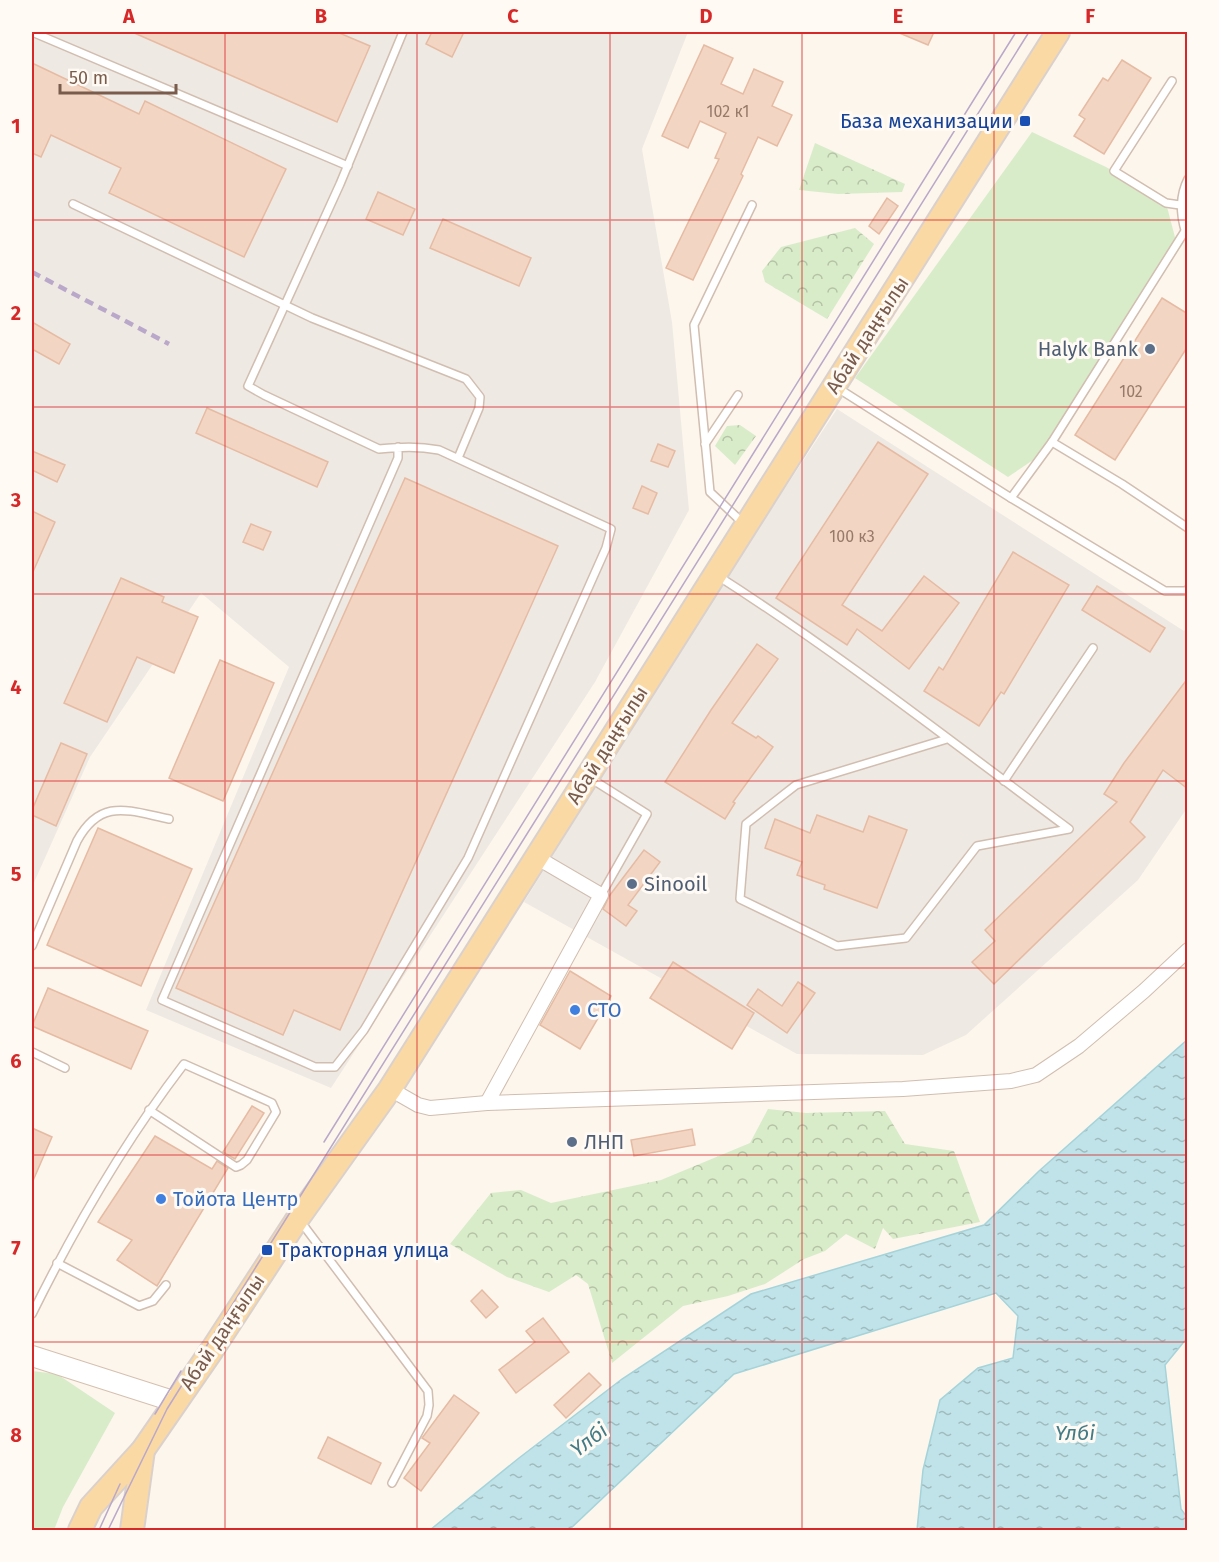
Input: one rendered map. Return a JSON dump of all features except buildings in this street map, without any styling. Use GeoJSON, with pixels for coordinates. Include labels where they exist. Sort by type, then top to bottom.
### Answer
{"type":"FeatureCollection","features":[{"type":"Feature","properties":{"kind":"main road","name":"Абай даңғылы"},"geometry":{"type":"LineString","coordinates":[[80,1530],[91,1508],[142,1450],[176,1402],[298,1218],[390,1089],[1058,32]]}},
{"type":"Feature","properties":{"kind":"main road"},"geometry":{"type":"LineString","coordinates":[[32,1356],[176,1402]]}},
{"type":"Feature","properties":{"kind":"main road","name":"Абай даңғылы"},"geometry":{"type":"LineString","coordinates":[[132,1530],[142,1450]]}},
{"type":"Feature","properties":{"kind":"street"},"geometry":{"type":"LineString","coordinates":[[487,1103],[601,895],[536,857]]}},
{"type":"Feature","properties":{"kind":"street"},"geometry":{"type":"LineString","coordinates":[[390,1089],[418,1105],[430,1108],[487,1103],[903,1089],[1011,1081],[1036,1075],[1079,1046],[1188,950]]}},
{"type":"Feature","properties":{"kind":"lane"},"geometry":{"type":"LineString","coordinates":[[32,32],[348,166]]}},
{"type":"Feature","properties":{"kind":"lane"},"geometry":{"type":"LineString","coordinates":[[398,447],[399,458],[162,1000],[315,1067],[335,1067],[364,1030],[468,858],[606,548],[611,530],[439,450],[416,446],[398,447],[379,449],[248,386],[348,166],[403,32]]}},
{"type":"Feature","properties":{"kind":"lane"},"geometry":{"type":"LineString","coordinates":[[1172,81],[1114,171],[1166,203],[1180,206]]}},
{"type":"Feature","properties":{"kind":"lane"},"geometry":{"type":"LineString","coordinates":[[1011,498],[1052,442],[1186,233],[1180,206],[1183,189],[1188,179]]}},
{"type":"Feature","properties":{"kind":"lane"},"geometry":{"type":"LineString","coordinates":[[73,204],[285,306],[466,379],[480,397],[479,408],[458,458]]}},
{"type":"Feature","properties":{"kind":"lane"},"geometry":{"type":"LineString","coordinates":[[745,526],[710,492],[694,325],[752,205]]}},
{"type":"Feature","properties":{"kind":"lane"},"geometry":{"type":"LineString","coordinates":[[834,386],[1011,498],[1165,591],[1186,591],[1188,589]]}},
{"type":"Feature","properties":{"kind":"lane"},"geometry":{"type":"LineString","coordinates":[[705,444],[738,395]]}},
{"type":"Feature","properties":{"kind":"lane"},"geometry":{"type":"LineString","coordinates":[[1052,442],[1122,484],[1188,528]]}},
{"type":"Feature","properties":{"kind":"lane"},"geometry":{"type":"LineString","coordinates":[[715,574],[786,620],[1070,829],[977,846],[906,938],[837,945],[740,899],[746,824],[796,785],[947,739]]}},
{"type":"Feature","properties":{"kind":"lane"},"geometry":{"type":"LineString","coordinates":[[1004,781],[1093,648]]}},
{"type":"Feature","properties":{"kind":"lane"},"geometry":{"type":"LineString","coordinates":[[588,776],[646,814],[601,895]]}},
{"type":"Feature","properties":{"kind":"lane"},"geometry":{"type":"LineString","coordinates":[[32,946],[84,828],[93,818],[119,808],[169,819]]}},
{"type":"Feature","properties":{"kind":"lane"},"geometry":{"type":"LineString","coordinates":[[32,1052],[65,1068]]}},
{"type":"Feature","properties":{"kind":"lane"},"geometry":{"type":"LineString","coordinates":[[32,1314],[57,1263],[149,1110],[184,1064],[265,1099],[272,1103],[276,1112],[247,1160],[236,1167],[149,1110]]}},
{"type":"Feature","properties":{"kind":"lane"},"geometry":{"type":"LineString","coordinates":[[298,1218],[428,1391],[427,1416],[392,1483]]}},
{"type":"Feature","properties":{"kind":"lane"},"geometry":{"type":"LineString","coordinates":[[57,1263],[139,1306],[153,1302],[166,1285]]}},
{"type":"Feature","properties":{"kind":"shaded area"},"geometry":{"type":"Polygon","coordinates":[[[32,32],[688,32],[642,149],[672,322],[689,510],[595,682],[331,1088],[146,1010],[289,667],[201,593],[90,757],[32,887],[32,32]]]}},
{"type":"Feature","properties":{"kind":"shaded area"},"geometry":{"type":"Polygon","coordinates":[[[837,409],[1184,631],[1187,627],[1187,808],[1138,880],[966,1035],[923,1055],[797,1054],[524,902],[703,613],[837,409]]]}},
{"type":"Feature","properties":{"kind":"green space"},"geometry":{"type":"Polygon","coordinates":[[[1032,132],[1106,167],[1166,203],[1177,245],[1045,452],[1008,477],[855,378],[1032,132]]]}},
{"type":"Feature","properties":{"kind":"green space"},"geometry":{"type":"Polygon","coordinates":[[[815,143],[905,184],[902,192],[838,194],[799,190],[815,143]]]}},
{"type":"Feature","properties":{"kind":"green space"},"geometry":{"type":"Polygon","coordinates":[[[855,228],[874,244],[827,319],[765,282],[762,271],[781,247],[855,228]]]}},
{"type":"Feature","properties":{"kind":"green space"},"geometry":{"type":"Polygon","coordinates":[[[740,425],[756,436],[735,465],[715,446],[727,426],[740,425]]]}},
{"type":"Feature","properties":{"kind":"green space"},"geometry":{"type":"Polygon","coordinates":[[[768,1109],[806,1113],[885,1111],[905,1144],[954,1151],[980,1222],[893,1239],[883,1228],[875,1249],[846,1234],[825,1251],[804,1259],[765,1284],[728,1296],[683,1306],[612,1363],[588,1284],[576,1275],[549,1292],[507,1277],[450,1244],[491,1193],[521,1190],[551,1203],[661,1180],[750,1143],[768,1109]]]}},
{"type":"Feature","properties":{"kind":"green space"},"geometry":{"type":"Polygon","coordinates":[[[32,1371],[57,1374],[115,1413],[63,1507],[54,1530],[32,1530],[32,1371]]]}},
{"type":"Feature","properties":{"kind":"water","name":"Үлбі"},"geometry":{"type":"Polygon","coordinates":[[[1187,1040],[1187,1338],[1165,1365],[1181,1509],[1187,1517],[1187,1530],[917,1530],[923,1470],[940,1400],[978,1368],[1013,1358],[1018,1316],[996,1293],[734,1374],[569,1530],[430,1530],[622,1379],[751,1294],[984,1225],[1039,1171],[1187,1040]]]}},
{"type":"Feature","properties":{"kind":"tram line"},"geometry":{"type":"LineString","coordinates":[[324,1142],[1016,32]]}},
{"type":"Feature","properties":{"kind":"tram line"},"geometry":{"type":"LineString","coordinates":[[108,1530],[167,1409],[1029,32]]}},
{"type":"Feature","properties":{"kind":"tram line"},"geometry":{"type":"LineString","coordinates":[[155,1414],[181,1371]]}},
{"type":"Feature","properties":{"kind":"tram line"},"geometry":{"type":"LineString","coordinates":[[99,1530],[120,1484]]}},
{"type":"Feature","properties":{"kind":"railway"},"geometry":{"type":"LineString","coordinates":[[32,272],[169,344]]}},
{"type":"Feature","properties":{"kind":"place","name":"База механизации"},"geometry":{"type":"Point","coordinates":[1025,121]}},
{"type":"Feature","properties":{"kind":"place","name":"Halyk Bank"},"geometry":{"type":"Point","coordinates":[1150,349]}},
{"type":"Feature","properties":{"kind":"place","name":"Sinooil"},"geometry":{"type":"Point","coordinates":[632,884]}},
{"type":"Feature","properties":{"kind":"place","name":"СТО"},"geometry":{"type":"Point","coordinates":[575,1010]}},
{"type":"Feature","properties":{"kind":"place","name":"ЛНП"},"geometry":{"type":"Point","coordinates":[572,1142]}},
{"type":"Feature","properties":{"kind":"place","name":"Тойота Центр"},"geometry":{"type":"Point","coordinates":[161,1199]}},
{"type":"Feature","properties":{"kind":"place","name":"Тракторная улица"},"geometry":{"type":"Point","coordinates":[267,1250]}}]}
